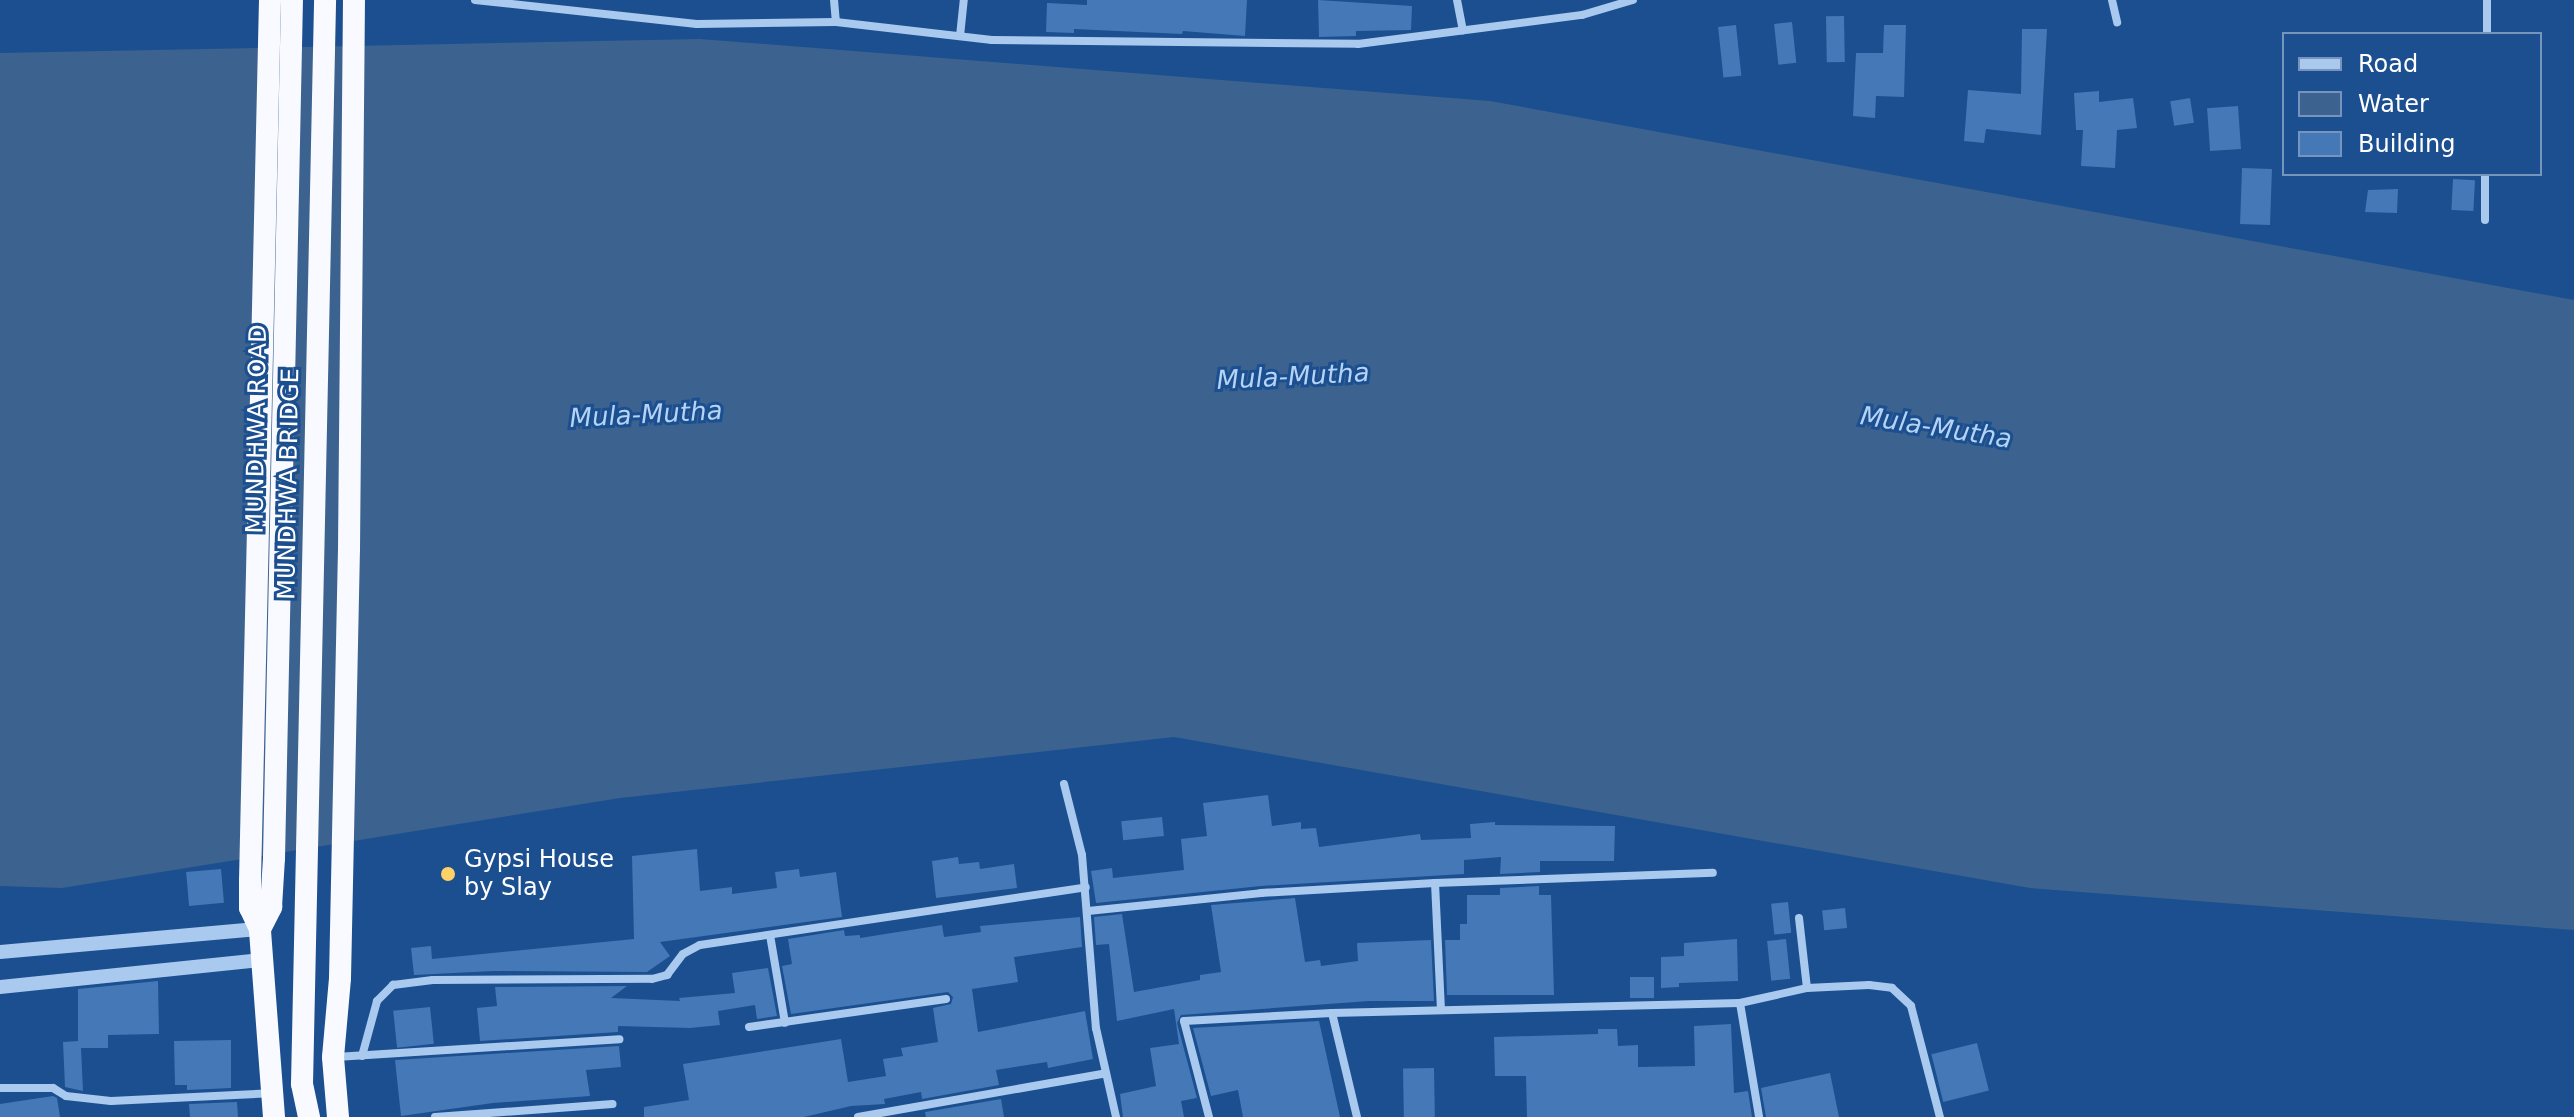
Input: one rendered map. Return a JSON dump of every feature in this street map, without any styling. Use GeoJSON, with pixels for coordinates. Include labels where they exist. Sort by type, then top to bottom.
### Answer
{"type":"FeatureCollection","features":[{"type":"Feature","properties":{"kind":"highway"},"geometry":{"type":"LineString","coordinates":[[270,0],[250,908],[260,929],[274,1117]]}},
{"type":"Feature","properties":{"kind":"highway","name":"MUNDHWA ROAD"},"geometry":{"type":"LineString","coordinates":[[260,929],[271,907],[274,858],[292,0]]}},
{"type":"Feature","properties":{"kind":"highway","name":"MUNDHWA BRIDGE"},"geometry":{"type":"LineString","coordinates":[[309,1117],[302,1084],[325,0]]}},
{"type":"Feature","properties":{"kind":"highway"},"geometry":{"type":"LineString","coordinates":[[338,1117],[333,1057],[340,978],[354,0]]}},
{"type":"Feature","properties":{"kind":"street"},"geometry":{"type":"LineString","coordinates":[[475,0],[697,24],[836,22],[992,40],[1358,44],[1582,15],[1633,0]]}},
{"type":"Feature","properties":{"kind":"street"},"geometry":{"type":"LineString","coordinates":[[834,0],[836,22]]}},
{"type":"Feature","properties":{"kind":"street"},"geometry":{"type":"LineString","coordinates":[[960,36],[964,0]]}},
{"type":"Feature","properties":{"kind":"street"},"geometry":{"type":"LineString","coordinates":[[1457,0],[1463,30]]}},
{"type":"Feature","properties":{"kind":"street"},"geometry":{"type":"LineString","coordinates":[[2112,0],[2117,22]]}},
{"type":"Feature","properties":{"kind":"street"},"geometry":{"type":"LineString","coordinates":[[2487,0],[2487,32]]}},
{"type":"Feature","properties":{"kind":"street"},"geometry":{"type":"LineString","coordinates":[[2485,176],[2485,220]]}},
{"type":"Feature","properties":{"kind":"street"},"geometry":{"type":"LineString","coordinates":[[1064,784],[1086,887],[1096,1028],[1103,1074],[1116,1117]]}},
{"type":"Feature","properties":{"kind":"street"},"geometry":{"type":"LineString","coordinates":[[1088,911],[1261,893],[1713,873]]}},
{"type":"Feature","properties":{"kind":"street"},"geometry":{"type":"LineString","coordinates":[[1435,883],[1441,1010]]}},
{"type":"Feature","properties":{"kind":"street"},"geometry":{"type":"LineString","coordinates":[[362,1056],[377,1001],[393,985],[433,980],[652,979],[667,975],[689,948],[1086,887]]}},
{"type":"Feature","properties":{"kind":"street"},"geometry":{"type":"LineString","coordinates":[[1799,918],[1807,988]]}},
{"type":"Feature","properties":{"kind":"street"},"geometry":{"type":"LineString","coordinates":[[0,952],[260,929]]}},
{"type":"Feature","properties":{"kind":"street"},"geometry":{"type":"LineString","coordinates":[[770,935],[785,1023]]}},
{"type":"Feature","properties":{"kind":"street"},"geometry":{"type":"LineString","coordinates":[[0,987],[262,960]]}},
{"type":"Feature","properties":{"kind":"street"},"geometry":{"type":"LineString","coordinates":[[1209,1117],[1184,1021],[1332,1013],[1740,1003],[1807,988],[1869,985],[1892,988],[1911,1006],[1940,1117]]}},
{"type":"Feature","properties":{"kind":"street"},"geometry":{"type":"LineString","coordinates":[[749,1027],[946,999]]}},
{"type":"Feature","properties":{"kind":"street"},"geometry":{"type":"LineString","coordinates":[[1740,1003],[1759,1117]]}},
{"type":"Feature","properties":{"kind":"street"},"geometry":{"type":"LineString","coordinates":[[1332,1013],[1357,1117]]}},
{"type":"Feature","properties":{"kind":"street"},"geometry":{"type":"LineString","coordinates":[[333,1057],[619,1039]]}},
{"type":"Feature","properties":{"kind":"street"},"geometry":{"type":"LineString","coordinates":[[858,1117],[1103,1074]]}},
{"type":"Feature","properties":{"kind":"street"},"geometry":{"type":"LineString","coordinates":[[0,1088],[53,1088],[66,1096],[111,1101],[273,1093]]}},
{"type":"Feature","properties":{"kind":"street"},"geometry":{"type":"LineString","coordinates":[[435,1117],[613,1104]]}},
{"type":"Feature","properties":{"kind":"water","name":"Mula-Mutha"},"geometry":{"type":"Polygon","coordinates":[[[700,39],[1490,101],[2574,300],[2574,930],[2030,888],[1174,737],[620,798],[62,888],[0,886],[0,53],[700,39]]]}},
{"type":"Feature","properties":{"kind":"building"},"geometry":{"type":"Polygon","coordinates":[[[1087,0],[1247,0],[1245,36],[1183,31],[1182,34],[1074,29],[1074,33],[1046,32],[1047,3],[1087,5],[1087,0]]]}},
{"type":"Feature","properties":{"kind":"building"},"geometry":{"type":"Polygon","coordinates":[[[1318,0],[1412,6],[1411,30],[1356,31],[1356,36],[1319,37],[1318,0]]]}},
{"type":"Feature","properties":{"kind":"building"},"geometry":{"type":"Polygon","coordinates":[[[1826,16],[1844,16],[1845,62],[1827,62],[1826,16]]]}},
{"type":"Feature","properties":{"kind":"building"},"geometry":{"type":"Polygon","coordinates":[[[1792,22],[1796,63],[1778,65],[1774,24],[1792,22]]]}},
{"type":"Feature","properties":{"kind":"building"},"geometry":{"type":"Polygon","coordinates":[[[1736,25],[1741,76],[1723,78],[1718,27],[1736,25]]]}},
{"type":"Feature","properties":{"kind":"building"},"geometry":{"type":"Polygon","coordinates":[[[1884,25],[1906,25],[1904,97],[1876,96],[1875,118],[1853,116],[1856,53],[1883,53],[1884,25]]]}},
{"type":"Feature","properties":{"kind":"building"},"geometry":{"type":"Polygon","coordinates":[[[2022,29],[2047,29],[2041,135],[1986,129],[1984,143],[1964,141],[1968,90],[2021,94],[2022,29]]]}},
{"type":"Feature","properties":{"kind":"building"},"geometry":{"type":"Polygon","coordinates":[[[2099,91],[2099,102],[2133,98],[2137,128],[2117,130],[2115,168],[2081,166],[2083,130],[2076,130],[2074,93],[2099,91]]]}},
{"type":"Feature","properties":{"kind":"building"},"geometry":{"type":"Polygon","coordinates":[[[2190,98],[2194,123],[2174,126],[2170,101],[2190,98]]]}},
{"type":"Feature","properties":{"kind":"building"},"geometry":{"type":"Polygon","coordinates":[[[2238,106],[2241,149],[2210,151],[2207,108],[2238,106]]]}},
{"type":"Feature","properties":{"kind":"building"},"geometry":{"type":"Polygon","coordinates":[[[2242,168],[2272,169],[2270,225],[2240,224],[2242,168]]]}},
{"type":"Feature","properties":{"kind":"building"},"geometry":{"type":"Polygon","coordinates":[[[2453,179],[2475,180],[2473,211],[2451,210],[2453,179]]]}},
{"type":"Feature","properties":{"kind":"building"},"geometry":{"type":"Polygon","coordinates":[[[2398,189],[2397,213],[2365,212],[2368,190],[2398,189]]]}},
{"type":"Feature","properties":{"kind":"building"},"geometry":{"type":"Polygon","coordinates":[[[1268,795],[1272,826],[1301,822],[1301,829],[1316,828],[1319,847],[1420,834],[1421,840],[1471,838],[1470,824],[1495,822],[1495,825],[1615,826],[1614,861],[1540,861],[1540,872],[1500,874],[1501,857],[1464,860],[1464,874],[1261,886],[1096,903],[1091,871],[1112,868],[1113,878],[1184,870],[1181,839],[1207,836],[1203,803],[1268,795]]]}},
{"type":"Feature","properties":{"kind":"building"},"geometry":{"type":"Polygon","coordinates":[[[1162,817],[1164,836],[1123,840],[1121,821],[1162,817]]]}},
{"type":"Feature","properties":{"kind":"building"},"geometry":{"type":"Polygon","coordinates":[[[697,849],[700,891],[732,887],[732,894],[777,888],[775,872],[799,869],[800,877],[836,872],[842,917],[660,942],[670,956],[647,972],[494,971],[414,975],[411,948],[431,946],[432,959],[634,939],[632,856],[697,849]]]}},
{"type":"Feature","properties":{"kind":"building"},"geometry":{"type":"Polygon","coordinates":[[[958,857],[959,864],[979,862],[980,869],[1014,864],[1017,888],[936,898],[932,861],[958,857]]]}},
{"type":"Feature","properties":{"kind":"building"},"geometry":{"type":"Polygon","coordinates":[[[221,869],[224,903],[189,906],[186,872],[221,869]]]}},
{"type":"Feature","properties":{"kind":"building"},"geometry":{"type":"Polygon","coordinates":[[[1539,886],[1539,895],[1551,895],[1554,995],[1447,995],[1445,940],[1460,940],[1460,924],[1467,924],[1467,895],[1500,895],[1500,888],[1539,886]]]}},
{"type":"Feature","properties":{"kind":"building"},"geometry":{"type":"Polygon","coordinates":[[[1295,898],[1305,962],[1320,960],[1321,966],[1358,961],[1357,943],[1431,940],[1434,1001],[1369,1001],[1181,1015],[1177,1023],[1197,1098],[1181,1101],[1184,1117],[1123,1117],[1120,1094],[1156,1086],[1150,1048],[1179,1044],[1174,1009],[1117,1021],[1109,944],[1096,945],[1094,917],[1122,914],[1134,992],[1200,980],[1200,975],[1221,972],[1211,905],[1295,898]]]}},
{"type":"Feature","properties":{"kind":"building"},"geometry":{"type":"Polygon","coordinates":[[[1788,902],[1791,933],[1774,935],[1771,904],[1788,902]]]}},
{"type":"Feature","properties":{"kind":"building"},"geometry":{"type":"Polygon","coordinates":[[[1845,908],[1847,928],[1824,930],[1822,910],[1845,908]]]}},
{"type":"Feature","properties":{"kind":"building"},"geometry":{"type":"Polygon","coordinates":[[[1080,917],[1082,947],[1014,957],[1018,982],[972,989],[978,1032],[1085,1011],[1093,1059],[1048,1068],[1047,1062],[996,1070],[999,1085],[922,1099],[921,1092],[884,1099],[885,1104],[851,1106],[804,1117],[644,1117],[644,1107],[689,1100],[683,1064],[841,1039],[848,1082],[886,1076],[883,1059],[903,1056],[901,1048],[938,1042],[933,1008],[951,1004],[953,997],[948,992],[791,1014],[782,966],[792,964],[788,939],[844,930],[845,936],[860,935],[860,938],[942,925],[944,937],[981,932],[980,926],[1080,917]]]}},
{"type":"Feature","properties":{"kind":"building"},"geometry":{"type":"Polygon","coordinates":[[[1737,939],[1738,981],[1679,983],[1679,987],[1661,988],[1661,957],[1684,956],[1684,943],[1737,939]]]}},
{"type":"Feature","properties":{"kind":"building"},"geometry":{"type":"Polygon","coordinates":[[[1786,939],[1790,979],[1771,981],[1767,941],[1786,939]]]}},
{"type":"Feature","properties":{"kind":"building"},"geometry":{"type":"Polygon","coordinates":[[[768,968],[777,1016],[757,1019],[755,1005],[718,1011],[720,1025],[690,1028],[618,1026],[618,1032],[480,1041],[477,1008],[497,1006],[495,987],[627,986],[611,998],[680,1001],[679,998],[735,993],[732,973],[768,968]]]}},
{"type":"Feature","properties":{"kind":"building"},"geometry":{"type":"Polygon","coordinates":[[[1630,977],[1654,977],[1654,998],[1630,998],[1630,977]]]}},
{"type":"Feature","properties":{"kind":"building"},"geometry":{"type":"Polygon","coordinates":[[[158,981],[159,1034],[108,1035],[108,1048],[81,1048],[83,1091],[65,1087],[63,1042],[78,1041],[78,989],[158,981]]]}},
{"type":"Feature","properties":{"kind":"building"},"geometry":{"type":"Polygon","coordinates":[[[430,1007],[434,1044],[397,1048],[393,1011],[430,1007]]]}},
{"type":"Feature","properties":{"kind":"building"},"geometry":{"type":"Polygon","coordinates":[[[1319,1021],[1340,1117],[1243,1117],[1238,1090],[1211,1096],[1193,1028],[1319,1021]]]}},
{"type":"Feature","properties":{"kind":"building"},"geometry":{"type":"Polygon","coordinates":[[[1731,1024],[1734,1093],[1748,1091],[1752,1117],[1527,1117],[1526,1076],[1495,1076],[1494,1037],[1598,1034],[1598,1029],[1617,1029],[1618,1046],[1638,1045],[1638,1067],[1695,1066],[1694,1026],[1731,1024]]]}},
{"type":"Feature","properties":{"kind":"building"},"geometry":{"type":"Polygon","coordinates":[[[231,1040],[231,1088],[187,1090],[187,1085],[175,1085],[174,1041],[231,1040]]]}},
{"type":"Feature","properties":{"kind":"building"},"geometry":{"type":"Polygon","coordinates":[[[1977,1043],[1989,1091],[1943,1102],[1931,1054],[1977,1043]]]}},
{"type":"Feature","properties":{"kind":"building"},"geometry":{"type":"Polygon","coordinates":[[[619,1046],[621,1067],[586,1070],[590,1096],[493,1103],[401,1116],[395,1060],[619,1046]]]}},
{"type":"Feature","properties":{"kind":"building"},"geometry":{"type":"Polygon","coordinates":[[[1434,1068],[1435,1117],[1404,1117],[1403,1069],[1434,1068]]]}},
{"type":"Feature","properties":{"kind":"building"},"geometry":{"type":"Polygon","coordinates":[[[1830,1073],[1839,1117],[1766,1117],[1761,1088],[1830,1073]]]}},
{"type":"Feature","properties":{"kind":"building"},"geometry":{"type":"Polygon","coordinates":[[[53,1096],[57,1098],[60,1117],[0,1117],[0,1104],[53,1096]]]}},
{"type":"Feature","properties":{"kind":"building"},"geometry":{"type":"Polygon","coordinates":[[[1001,1099],[1004,1117],[926,1117],[925,1112],[1001,1099]]]}},
{"type":"Feature","properties":{"kind":"building"},"geometry":{"type":"Polygon","coordinates":[[[237,1102],[238,1117],[190,1117],[189,1104],[237,1102]]]}},
{"type":"Feature","properties":{"kind":"place","name":"Gypsi House by Slay"},"geometry":{"type":"Point","coordinates":[448,874]}}]}
